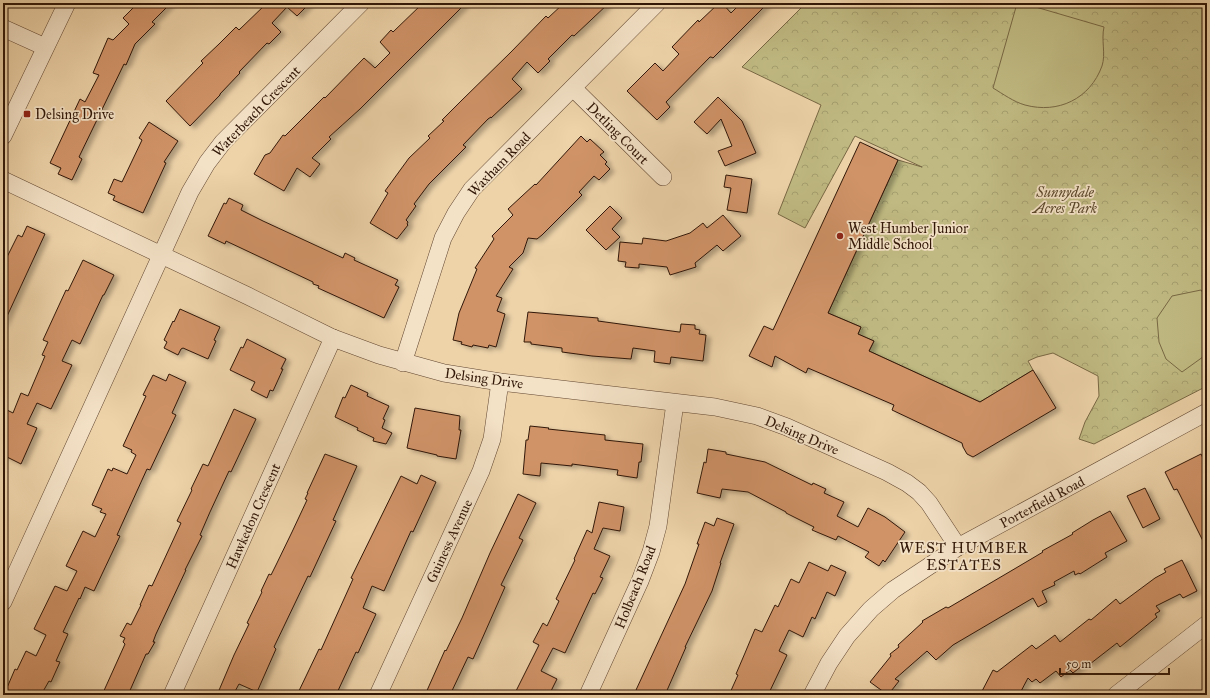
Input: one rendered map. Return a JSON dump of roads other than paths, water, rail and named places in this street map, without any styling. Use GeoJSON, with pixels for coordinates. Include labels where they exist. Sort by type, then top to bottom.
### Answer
{"type":"FeatureCollection","features":[{"type":"Feature","properties":{"kind":"street"},"geometry":{"type":"LineString","coordinates":[[3,136],[67,3]]}},
{"type":"Feature","properties":{"kind":"street","name":"Waterbeach Crescent"},"geometry":{"type":"LineString","coordinates":[[162,255],[190,192],[208,163],[224,142],[361,3]]}},
{"type":"Feature","properties":{"kind":"street","name":"Waxham Road"},"geometry":{"type":"LineString","coordinates":[[403,363],[443,238],[456,213],[472,189],[657,3]]}},
{"type":"Feature","properties":{"kind":"street"},"geometry":{"type":"LineString","coordinates":[[3,28],[45,47]]}},
{"type":"Feature","properties":{"kind":"street","name":"Detling Court"},"geometry":{"type":"LineString","coordinates":[[574,88],[663,177]]}},
{"type":"Feature","properties":{"kind":"street","name":"Delsing Drive"},"geometry":{"type":"LineString","coordinates":[[3,180],[334,338],[403,363],[444,373],[500,382],[715,407],[757,416],[787,427],[887,472],[919,492],[929,502],[958,547]]}},
{"type":"Feature","properties":{"kind":"street"},"geometry":{"type":"LineString","coordinates":[[3,602],[162,255]]}},
{"type":"Feature","properties":{"kind":"street","name":"Hawkedon Crescent"},"geometry":{"type":"LineString","coordinates":[[172,695],[334,338]]}},
{"type":"Feature","properties":{"kind":"street","name":"Guiness Avenue"},"geometry":{"type":"LineString","coordinates":[[378,695],[481,471],[492,439],[500,382]]}},
{"type":"Feature","properties":{"kind":"street","name":"Holbeach Road"},"geometry":{"type":"LineString","coordinates":[[588,695],[640,582],[651,552],[658,526],[675,403]]}},
{"type":"Feature","properties":{"kind":"street","name":"Porterfield Road"},"geometry":{"type":"LineString","coordinates":[[812,695],[829,663],[847,636],[871,609],[893,590],[958,547],[1207,412]]}},
{"type":"Feature","properties":{"kind":"street"},"geometry":{"type":"LineString","coordinates":[[1116,695],[1207,624]]}},
{"type":"Feature","properties":{"kind":"place","name":"Delsing Drive"},"geometry":{"type":"Point","coordinates":[27,114]}},
{"type":"Feature","properties":{"kind":"place","name":"West Humber Junior Middle School"},"geometry":{"type":"Point","coordinates":[840,236]}},
{"type":"Feature","properties":{"kind":"district","name":"WEST HUMBER ESTATES"},"geometry":{"type":"Point","coordinates":[964,556]}},
{"type":"Feature","properties":{"kind":"park label","name":"Sunnydale Acres Park"},"geometry":{"type":"Point","coordinates":[1065,200]}}]}
